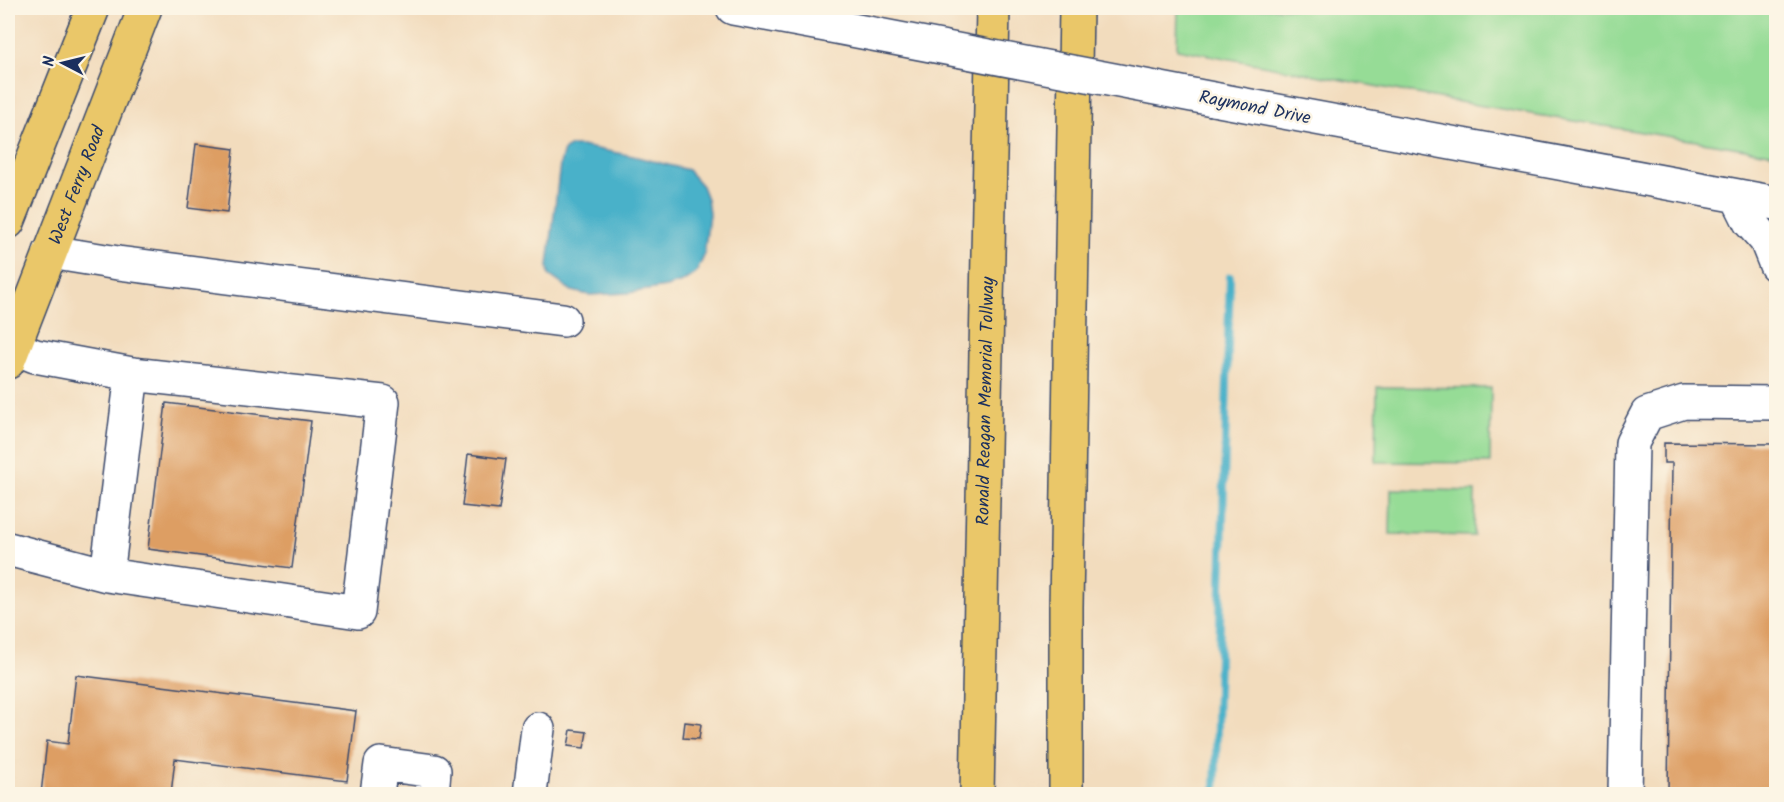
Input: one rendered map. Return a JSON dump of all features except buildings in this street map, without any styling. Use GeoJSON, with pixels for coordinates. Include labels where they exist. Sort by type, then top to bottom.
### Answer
{"type":"FeatureCollection","features":[{"type":"Feature","properties":{"kind":"main road"},"geometry":{"type":"LineString","coordinates":[[8,222],[93,8]]}},
{"type":"Feature","properties":{"kind":"main road","name":"West Ferry Road"},"geometry":{"type":"LineString","coordinates":[[10,354],[145,8]]}},
{"type":"Feature","properties":{"kind":"main road","name":"Ronald Reagan Memorial Tollway"},"geometry":{"type":"LineString","coordinates":[[977,795],[993,8]]}},
{"type":"Feature","properties":{"kind":"main road"},"geometry":{"type":"LineString","coordinates":[[1066,795],[1066,583],[1076,8]]}},
{"type":"Feature","properties":{"kind":"street","name":"Raymond Drive"},"geometry":{"type":"LineString","coordinates":[[733,8],[1776,203]]}},
{"type":"Feature","properties":{"kind":"street"},"geometry":{"type":"LineString","coordinates":[[1737,196],[1750,222],[1766,240],[1776,265]]}},
{"type":"Feature","properties":{"kind":"street"},"geometry":{"type":"LineString","coordinates":[[50,252],[141,266],[563,320]]}},
{"type":"Feature","properties":{"kind":"street"},"geometry":{"type":"LineString","coordinates":[[8,549],[107,575],[358,612],[383,402],[132,374],[35,356],[10,354]]}},
{"type":"Feature","properties":{"kind":"street"},"geometry":{"type":"LineString","coordinates":[[107,575],[132,374]]}},
{"type":"Feature","properties":{"kind":"street"},"geometry":{"type":"LineString","coordinates":[[1625,795],[1632,443],[1647,414],[1684,402],[1776,403]]}},
{"type":"Feature","properties":{"kind":"street"},"geometry":{"type":"LineString","coordinates":[[530,795],[538,729]]}},
{"type":"Feature","properties":{"kind":"street"},"geometry":{"type":"LineString","coordinates":[[377,795],[381,764],[434,771],[432,795]]}},
{"type":"Feature","properties":{"kind":"green space"},"geometry":{"type":"Polygon","coordinates":[[[1178,8],[1776,8],[1776,154],[1465,103],[1177,49],[1178,8]]]}},
{"type":"Feature","properties":{"kind":"green space"},"geometry":{"type":"Polygon","coordinates":[[[1377,387],[1491,388],[1490,463],[1376,462],[1377,387]]]}},
{"type":"Feature","properties":{"kind":"green space"},"geometry":{"type":"Polygon","coordinates":[[[1391,489],[1475,491],[1474,536],[1390,534],[1391,489]]]}},
{"type":"Feature","properties":{"kind":"water"},"geometry":{"type":"Polygon","coordinates":[[[571,146],[633,156],[688,170],[702,186],[709,214],[704,256],[696,273],[682,282],[666,287],[628,293],[589,295],[572,291],[549,275],[548,266],[560,164],[564,150],[571,146]]]}},
{"type":"Feature","properties":{"kind":"waterway"},"geometry":{"type":"LineString","coordinates":[[1215,794],[1230,277]]}}]}
